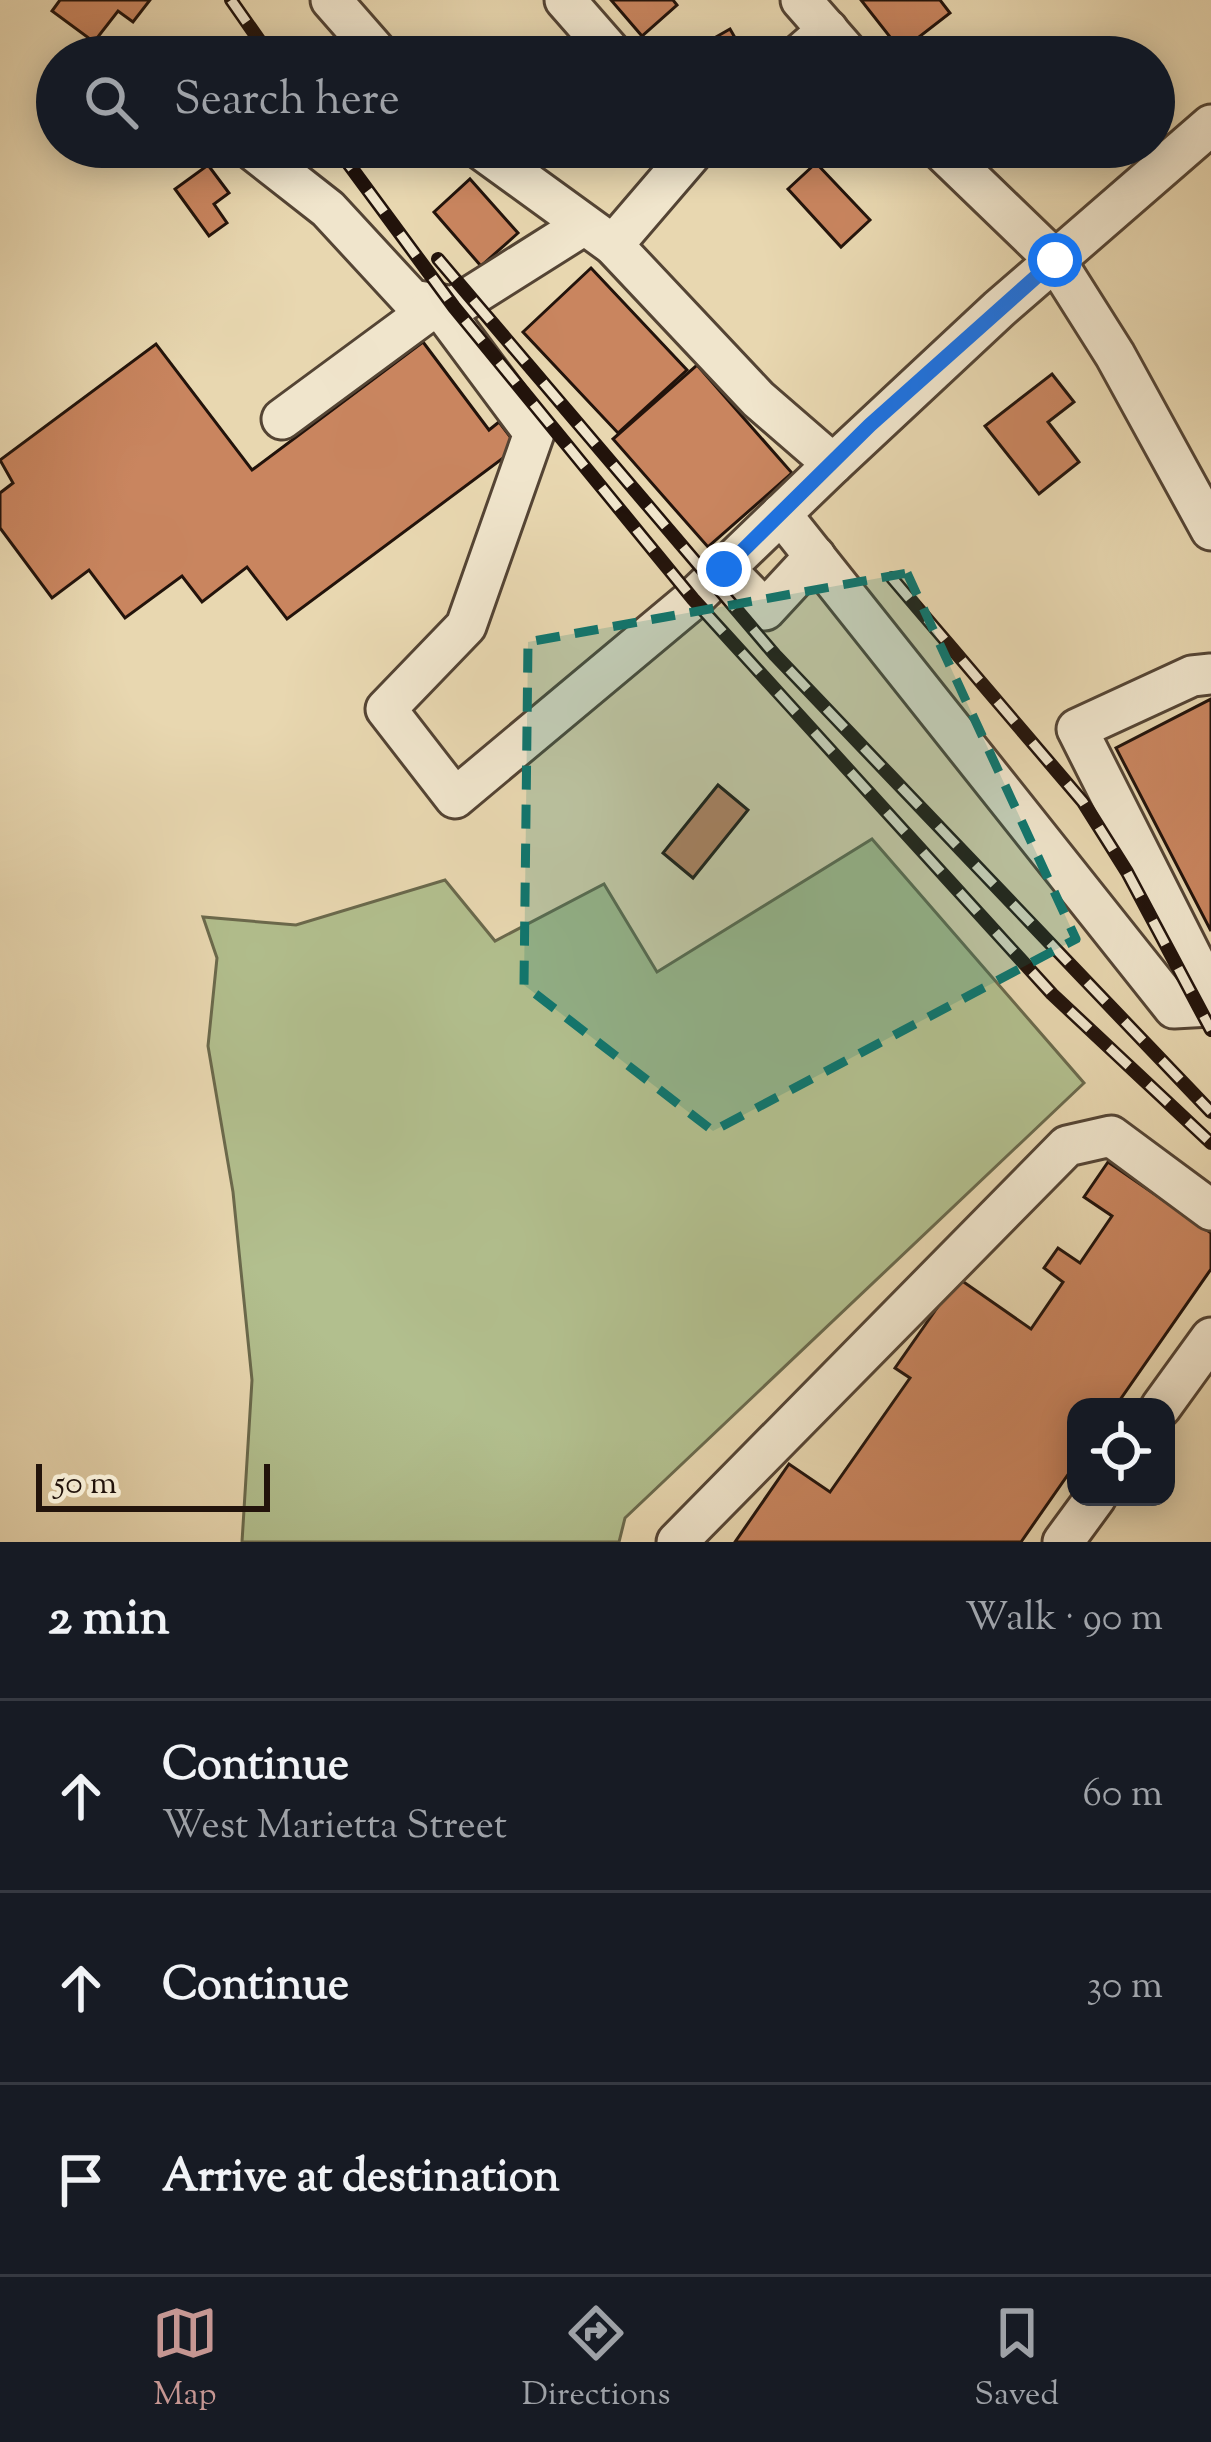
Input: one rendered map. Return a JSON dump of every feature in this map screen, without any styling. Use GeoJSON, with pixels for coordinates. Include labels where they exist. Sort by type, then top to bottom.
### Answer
{"type":"FeatureCollection","features":[{"type":"Feature","properties":{"kind":"street"},"geometry":{"type":"LineString","coordinates":[[331,0],[363,36]]}},
{"type":"Feature","properties":{"kind":"street"},"geometry":{"type":"LineString","coordinates":[[565,0],[597,36]]}},
{"type":"Feature","properties":{"kind":"street"},"geometry":{"type":"LineString","coordinates":[[801,0],[834,36]]}},
{"type":"Feature","properties":{"kind":"street"},"geometry":{"type":"LineString","coordinates":[[1175,155],[1211,124]]}},
{"type":"Feature","properties":{"kind":"street"},"geometry":{"type":"LineString","coordinates":[[276,168],[328,209],[412,300],[454,307],[598,235],[671,168]]}},
{"type":"Feature","properties":{"kind":"street"},"geometry":{"type":"LineString","coordinates":[[507,168],[598,235],[758,399],[833,464]]}},
{"type":"Feature","properties":{"kind":"street"},"geometry":{"type":"LineString","coordinates":[[960,168],[1055,260],[1115,355],[1211,530]]}},
{"type":"Feature","properties":{"kind":"street"},"geometry":{"type":"LineString","coordinates":[[438,304],[533,433],[466,626],[386,710],[455,799],[724,569],[886,411],[1161,168]]}},
{"type":"Feature","properties":{"kind":"street"},"geometry":{"type":"LineString","coordinates":[[281,419],[438,304]]}},
{"type":"Feature","properties":{"kind":"street"},"geometry":{"type":"LineString","coordinates":[[781,514],[1174,1008],[1211,1006]]}},
{"type":"Feature","properties":{"kind":"street"},"geometry":{"type":"LineString","coordinates":[[724,569],[765,610],[815,556]]}},
{"type":"Feature","properties":{"kind":"street"},"geometry":{"type":"LineString","coordinates":[[1211,674],[1192,676],[1077,729],[1211,994]]}},
{"type":"Feature","properties":{"kind":"street"},"geometry":{"type":"LineString","coordinates":[[677,1542],[1067,1146],[1111,1136],[1211,1210]]}},
{"type":"Feature","properties":{"kind":"street"},"geometry":{"type":"LineString","coordinates":[[1169,1398],[1206,1357]]}},
{"type":"Feature","properties":{"kind":"street"},"geometry":{"type":"LineString","coordinates":[[1063,1542],[1089,1506]]}},
{"type":"Feature","properties":{"kind":"highlighted area"},"geometry":{"type":"Polygon","coordinates":[[[907,573],[1076,939],[713,1131],[524,985],[528,642],[907,573]]]}},
{"type":"Feature","properties":{"kind":"green space"},"geometry":{"type":"Polygon","coordinates":[[[872,839],[1084,1083],[625,1518],[619,1542],[242,1542],[252,1380],[233,1192],[208,1046],[217,958],[203,917],[296,925],[445,880],[495,941],[604,884],[657,972],[872,839]]]}},
{"type":"Feature","properties":{"kind":"building"},"geometry":{"type":"Polygon","coordinates":[[[60,0],[150,0],[133,22],[118,11],[99,36],[86,36],[52,11],[60,0]]]}},
{"type":"Feature","properties":{"kind":"building"},"geometry":{"type":"Polygon","coordinates":[[[611,0],[673,0],[677,5],[642,36],[611,0]]]}},
{"type":"Feature","properties":{"kind":"building"},"geometry":{"type":"Polygon","coordinates":[[[861,0],[940,0],[950,13],[920,36],[889,36],[861,0]]]}},
{"type":"Feature","properties":{"kind":"building"},"geometry":{"type":"Polygon","coordinates":[[[210,168],[229,193],[214,204],[227,223],[209,236],[175,189],[210,168]]]}},
{"type":"Feature","properties":{"kind":"building"},"geometry":{"type":"Polygon","coordinates":[[[811,168],[821,168],[870,220],[841,247],[788,189],[811,168]]]}},
{"type":"Feature","properties":{"kind":"building"},"geometry":{"type":"Polygon","coordinates":[[[470,179],[518,233],[481,266],[434,212],[470,179]]]}},
{"type":"Feature","properties":{"kind":"building"},"geometry":{"type":"Polygon","coordinates":[[[591,268],[687,370],[618,433],[523,332],[591,268]]]}},
{"type":"Feature","properties":{"kind":"building"},"geometry":{"type":"Polygon","coordinates":[[[423,342],[489,430],[499,422],[518,447],[287,619],[247,567],[202,602],[182,576],[125,618],[89,570],[52,598],[0,528],[0,493],[13,483],[0,460],[156,344],[252,470],[423,342]]]}},
{"type":"Feature","properties":{"kind":"building"},"geometry":{"type":"Polygon","coordinates":[[[697,365],[792,473],[708,547],[613,439],[697,365]]]}},
{"type":"Feature","properties":{"kind":"building"},"geometry":{"type":"Polygon","coordinates":[[[1052,374],[1074,402],[1048,422],[1079,462],[1039,494],[985,426],[1052,374]]]}},
{"type":"Feature","properties":{"kind":"building"},"geometry":{"type":"Polygon","coordinates":[[[1211,699],[1211,931],[1116,748],[1211,699]]]}},
{"type":"Feature","properties":{"kind":"building"},"geometry":{"type":"Polygon","coordinates":[[[718,785],[748,810],[693,878],[663,853],[718,785]]]}},
{"type":"Feature","properties":{"kind":"building"},"geometry":{"type":"Polygon","coordinates":[[[1108,1162],[1211,1233],[1211,1269],[1121,1398],[1067,1398],[1067,1476],[1021,1542],[735,1542],[789,1464],[830,1492],[910,1378],[895,1368],[958,1278],[1031,1329],[1063,1282],[1044,1268],[1058,1248],[1080,1263],[1112,1216],[1084,1197],[1108,1162]]]}},
{"type":"Feature","properties":{"kind":"railway"},"geometry":{"type":"LineString","coordinates":[[231,0],[256,36]]}},
{"type":"Feature","properties":{"kind":"railway"},"geometry":{"type":"LineString","coordinates":[[351,168],[454,307],[693,599],[1052,994],[1211,1143]]}},
{"type":"Feature","properties":{"kind":"railway"},"geometry":{"type":"LineString","coordinates":[[438,259],[775,655],[1211,1112]]}},
{"type":"Feature","properties":{"kind":"railway"},"geometry":{"type":"LineString","coordinates":[[892,578],[1083,802],[1127,872],[1211,1030]]}},
{"type":"Feature","properties":{"kind":"route"},"geometry":{"type":"LineString","coordinates":[[724,569],[870,425],[1055,260]]}}]}
